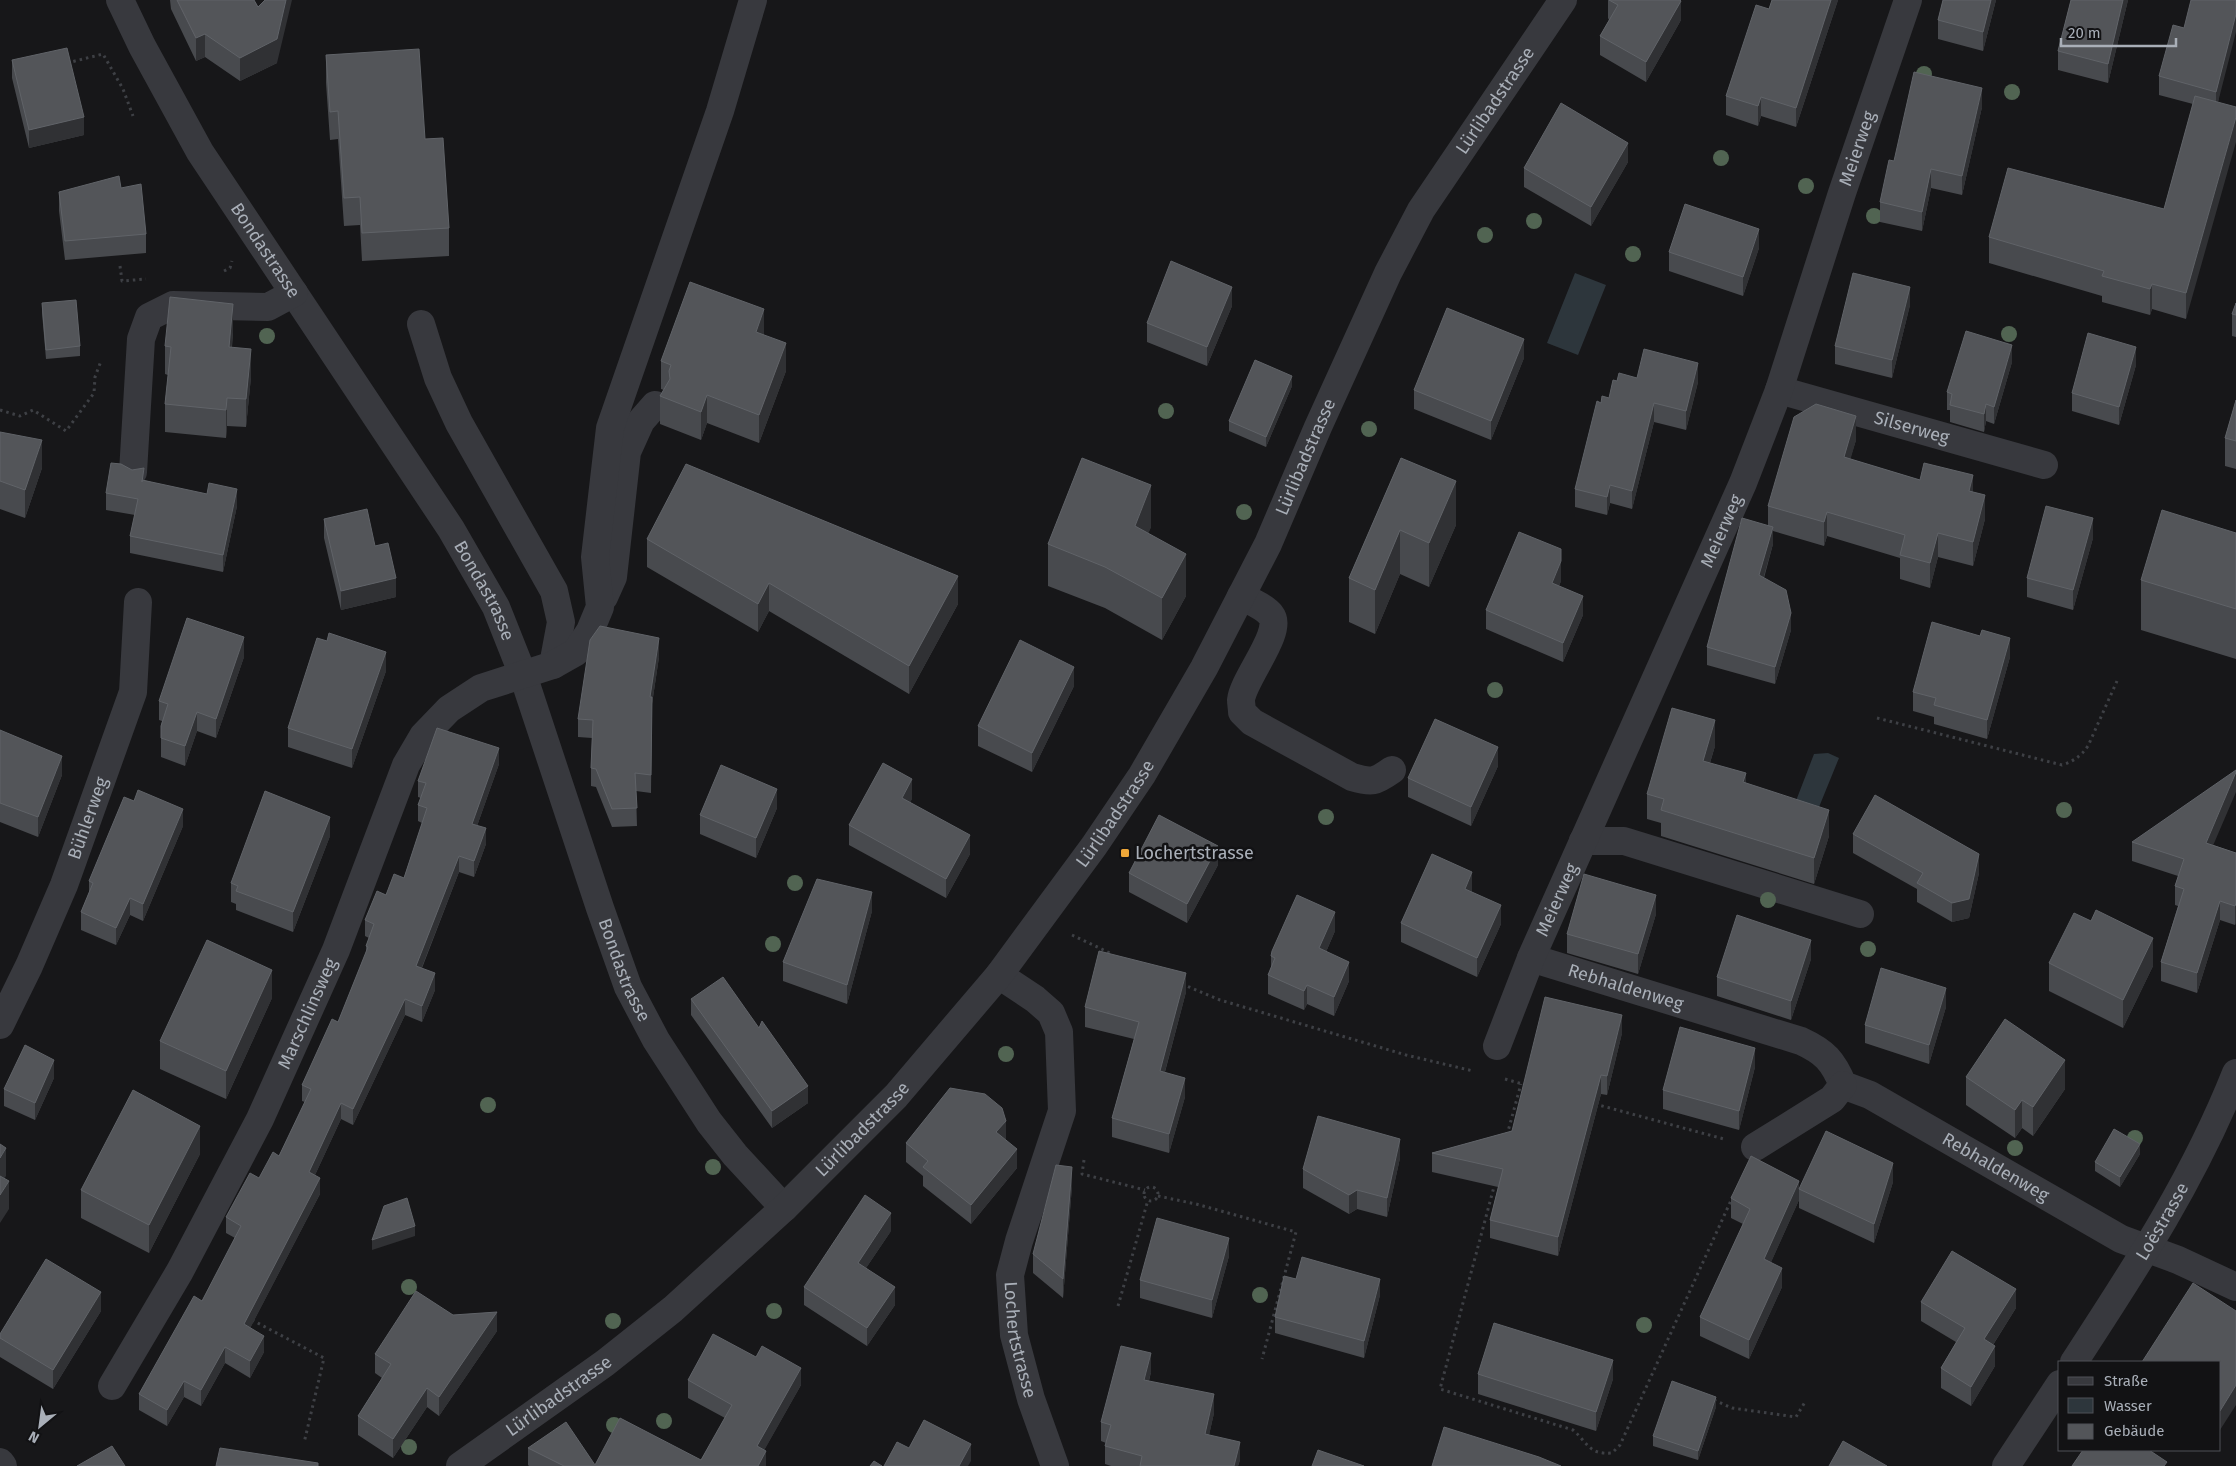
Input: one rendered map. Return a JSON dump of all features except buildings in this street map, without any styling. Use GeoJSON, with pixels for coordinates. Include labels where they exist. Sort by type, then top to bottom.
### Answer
{"type":"FeatureCollection","features":[{"type":"Feature","properties":{"kind":"street","name":"Bondastrasse"},"geometry":{"type":"LineString","coordinates":[[120,0],[142,46],[200,152],[451,529],[496,607],[523,675],[600,908],[628,986],[656,1040],[705,1115],[735,1155],[784,1208]]}},
{"type":"Feature","properties":{"kind":"street"},"geometry":{"type":"LineString","coordinates":[[600,607],[595,557],[610,428],[720,110],[753,0]]}},
{"type":"Feature","properties":{"kind":"street","name":"Lürlibadstrasse"},"geometry":{"type":"LineString","coordinates":[[460,1466],[605,1363],[673,1309],[784,1208],[896,1096],[999,975],[1094,846],[1142,776],[1204,668],[1268,544],[1326,409],[1388,274],[1420,210],[1563,0]]}},
{"type":"Feature","properties":{"kind":"street","name":"Meierweg"},"geometry":{"type":"LineString","coordinates":[[1497,1046],[1531,958],[1743,483],[1779,390],[1842,193],[1908,0]]}},
{"type":"Feature","properties":{"kind":"street"},"geometry":{"type":"LineString","coordinates":[[133,472],[141,339],[149,317],[173,305],[268,306],[294,293]]}},
{"type":"Feature","properties":{"kind":"street"},"geometry":{"type":"LineString","coordinates":[[421,324],[438,378],[460,423],[554,591],[561,622],[554,665]]}},
{"type":"Feature","properties":{"kind":"street","name":"Silserweg"},"geometry":{"type":"LineString","coordinates":[[1779,390],[2044,465]]}},
{"type":"Feature","properties":{"kind":"street","name":"Marschlinsweg"},"geometry":{"type":"LineString","coordinates":[[112,1386],[175,1280],[260,1118],[336,950],[406,766],[423,736],[449,709],[481,688],[554,665],[576,652],[590,631],[613,577],[627,452],[641,421],[655,404]]}},
{"type":"Feature","properties":{"kind":"street"},"geometry":{"type":"LineString","coordinates":[[1241,596],[1271,614],[1275,623],[1272,634],[1245,686],[1241,700],[1242,712],[1252,722],[1352,776],[1367,781],[1378,780],[1392,770]]}},
{"type":"Feature","properties":{"kind":"street","name":"Bühlerweg"},"geometry":{"type":"LineString","coordinates":[[0,1025],[29,966],[64,885],[133,692],[138,602]]}},
{"type":"Feature","properties":{"kind":"street"},"geometry":{"type":"LineString","coordinates":[[1583,840],[1624,841],[1860,914]]}},
{"type":"Feature","properties":{"kind":"street","name":"Rebhaldenweg"},"geometry":{"type":"LineString","coordinates":[[1531,958],[1801,1041],[1819,1049],[1835,1065],[1843,1085],[1870,1095],[2121,1239],[2149,1248],[2236,1287]]}},
{"type":"Feature","properties":{"kind":"street","name":"Lochertstrasse"},"geometry":{"type":"LineString","coordinates":[[999,975],[1035,998],[1051,1013],[1059,1032],[1062,1111],[1019,1241],[1010,1275],[1014,1335],[1031,1399],[1055,1466]]}},
{"type":"Feature","properties":{"kind":"street","name":"Loëstrasse"},"geometry":{"type":"LineString","coordinates":[[2075,1361],[2149,1248],[2194,1168],[2236,1073]]}},
{"type":"Feature","properties":{"kind":"street"},"geometry":{"type":"LineString","coordinates":[[1755,1147],[1832,1099],[1843,1085]]}},
{"type":"Feature","properties":{"kind":"street"},"geometry":{"type":"LineString","coordinates":[[2006,1466],[2058,1387]]}},
{"type":"Feature","properties":{"kind":"street"},"geometry":{"type":"LineString","coordinates":[[0,1462],[3,1466]]}},
{"type":"Feature","properties":{"kind":"path"},"geometry":{"type":"LineString","coordinates":[[60,64],[103,54],[123,90],[133,116]]}},
{"type":"Feature","properties":{"kind":"path"},"geometry":{"type":"LineString","coordinates":[[0,410],[20,416],[33,410],[66,432],[94,393],[95,377],[101,360]]}},
{"type":"Feature","properties":{"kind":"path"},"geometry":{"type":"LineString","coordinates":[[1877,718],[2062,765],[2077,758],[2088,746],[2117,681]]}},
{"type":"Feature","properties":{"kind":"path"},"geometry":{"type":"LineString","coordinates":[[1072,935],[1116,956]]}},
{"type":"Feature","properties":{"kind":"path"},"geometry":{"type":"LineString","coordinates":[[1177,982],[1220,1000],[1406,1055],[1478,1072]]}},
{"type":"Feature","properties":{"kind":"path"},"geometry":{"type":"LineString","coordinates":[[1496,1077],[1530,1086]]}},
{"type":"Feature","properties":{"kind":"path"},"geometry":{"type":"LineString","coordinates":[[1506,1141],[1521,1084]]}},
{"type":"Feature","properties":{"kind":"path"},"geometry":{"type":"LineString","coordinates":[[1496,1179],[1440,1388],[1573,1430],[1584,1444],[1594,1452],[1612,1453],[1620,1445],[1755,1147],[1586,1102]]}},
{"type":"Feature","properties":{"kind":"path"},"geometry":{"type":"LineString","coordinates":[[1083,1170],[1082,1174],[1145,1190],[1154,1187],[1158,1196]]}},
{"type":"Feature","properties":{"kind":"path"},"geometry":{"type":"LineString","coordinates":[[1118,1306],[1148,1200],[1145,1196],[1145,1190]]}},
{"type":"Feature","properties":{"kind":"path"},"geometry":{"type":"LineString","coordinates":[[1148,1200],[1155,1199],[1158,1196],[1196,1204],[1296,1232],[1262,1359]]}},
{"type":"Feature","properties":{"kind":"path"},"geometry":{"type":"LineString","coordinates":[[245,1316],[324,1358],[304,1443]]}},
{"type":"Feature","properties":{"kind":"path"},"geometry":{"type":"LineString","coordinates":[[1707,1398],[1732,1408],[1796,1417],[1804,1402]]}},
{"type":"Feature","properties":{"kind":"water"},"geometry":{"type":"Polygon","coordinates":[[[1575,273],[1606,285],[1578,355],[1547,343],[1575,273]]]}},
{"type":"Feature","properties":{"kind":"water"},"geometry":{"type":"Polygon","coordinates":[[[1828,753],[1839,758],[1817,812],[1794,806],[1814,754],[1828,753]]]}},
{"type":"Feature","properties":{"kind":"place","name":"Lochertstrasse"},"geometry":{"type":"Point","coordinates":[1125,853]}}]}
